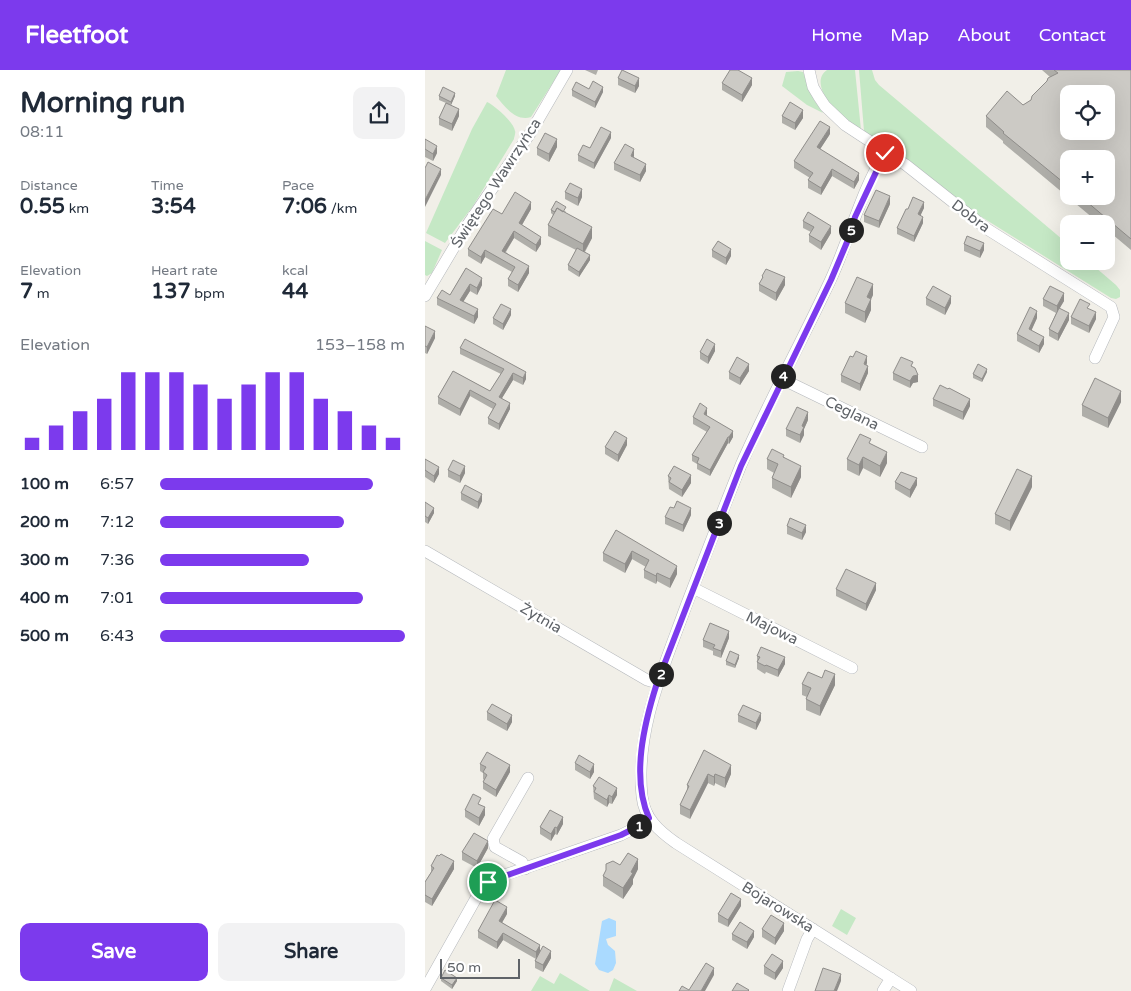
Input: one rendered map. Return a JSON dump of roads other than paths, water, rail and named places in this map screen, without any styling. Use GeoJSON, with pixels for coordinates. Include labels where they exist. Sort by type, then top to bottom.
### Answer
{"type":"FeatureCollection","features":[{"type":"Feature","properties":{"kind":"street","name":"Świętego Wawrzyńca"},"geometry":{"type":"LineString","coordinates":[[425,296],[466,227],[527,139],[567,70]]}},
{"type":"Feature","properties":{"kind":"street","name":"Dobra"},"geometry":{"type":"LineString","coordinates":[[809,70],[813,87],[825,106],[845,125],[906,165],[987,229],[1111,307],[1114,316],[1095,358]]}},
{"type":"Feature","properties":{"kind":"street"},"geometry":{"type":"LineString","coordinates":[[425,990],[484,884],[496,878],[621,835],[649,818],[642,798],[641,768],[649,711],[657,683],[741,466],[831,280],[850,235],[855,217],[885,153]]}},
{"type":"Feature","properties":{"kind":"street","name":"Ceglana"},"geometry":{"type":"LineString","coordinates":[[782,379],[922,447]]}},
{"type":"Feature","properties":{"kind":"street","name":"Żytnia"},"geometry":{"type":"LineString","coordinates":[[425,550],[647,680],[657,683]]}},
{"type":"Feature","properties":{"kind":"street","name":"Majowa"},"geometry":{"type":"LineString","coordinates":[[693,588],[852,668]]}},
{"type":"Feature","properties":{"kind":"street"},"geometry":{"type":"LineString","coordinates":[[525,869],[522,862],[495,847],[493,839],[528,778]]}},
{"type":"Feature","properties":{"kind":"street","name":"Bojarowska"},"geometry":{"type":"LineString","coordinates":[[649,818],[656,827],[676,843],[911,991]]}},
{"type":"Feature","properties":{"kind":"street"},"geometry":{"type":"LineString","coordinates":[[788,991],[807,939],[813,929]]}},
{"type":"Feature","properties":{"kind":"street"},"geometry":{"type":"LineString","coordinates":[[883,991],[891,978]]}},
{"type":"Feature","properties":{"kind":"water"},"geometry":{"type":"Polygon","coordinates":[[[609,918],[616,921],[616,936],[606,939],[608,945],[615,951],[616,963],[613,970],[608,973],[599,970],[595,964],[602,921],[609,918]]]}}]}
